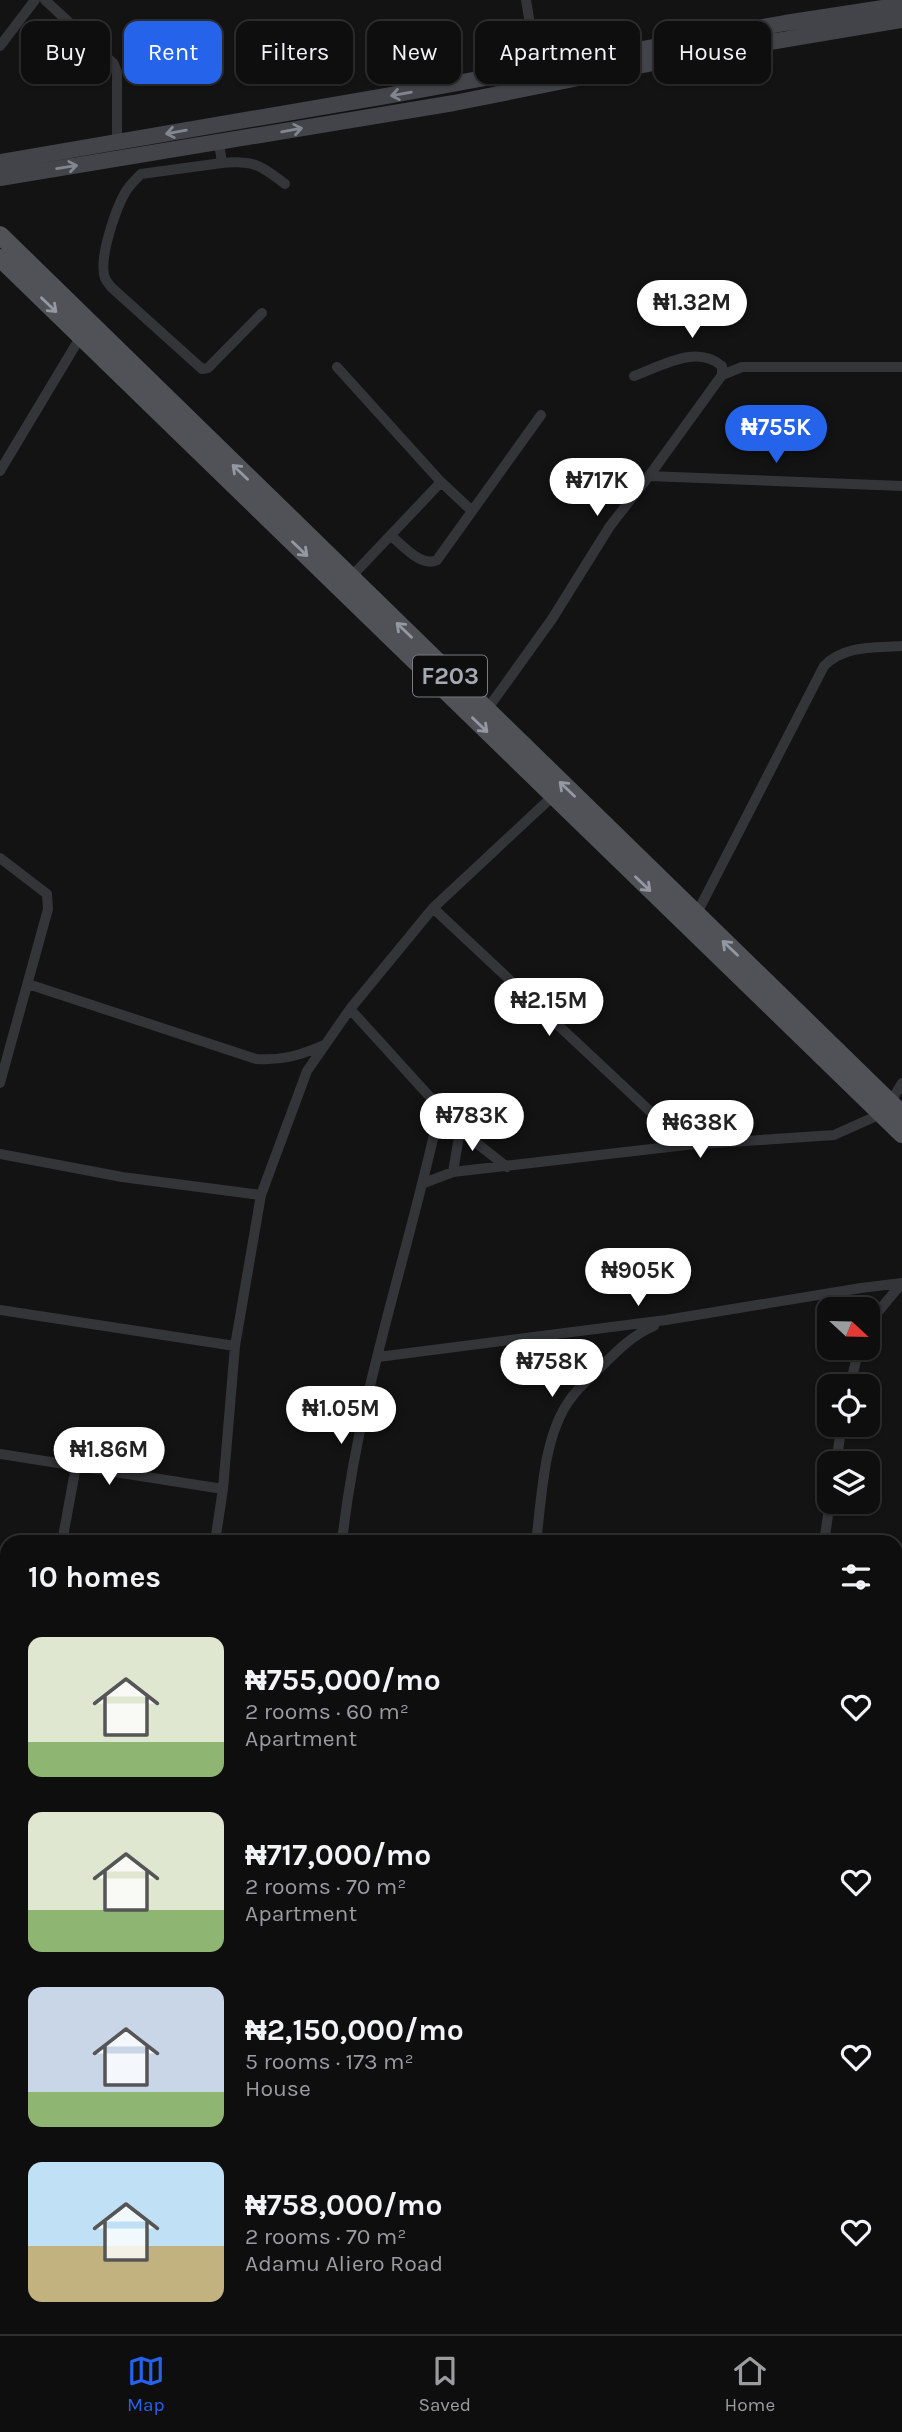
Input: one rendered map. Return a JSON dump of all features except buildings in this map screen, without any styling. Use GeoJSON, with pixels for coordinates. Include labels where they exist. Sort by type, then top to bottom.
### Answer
{"type":"FeatureCollection","features":[{"type":"Feature","properties":{"kind":"main road","name":"F203"},"geometry":{"type":"LineString","coordinates":[[0,235],[891,1110],[902,1134]]}},
{"type":"Feature","properties":{"kind":"main road","name":"F203"},"geometry":{"type":"LineString","coordinates":[[0,258],[553,796],[891,1110]]}},
{"type":"Feature","properties":{"kind":"street"},"geometry":{"type":"LineString","coordinates":[[0,46],[35,0]]}},
{"type":"Feature","properties":{"kind":"street"},"geometry":{"type":"LineString","coordinates":[[45,0],[114,64],[117,72],[117,143]]}},
{"type":"Feature","properties":{"kind":"street"},"geometry":{"type":"LineString","coordinates":[[526,0],[529,21]]}},
{"type":"Feature","properties":{"kind":"street"},"geometry":{"type":"LineString","coordinates":[[640,49],[902,5]]}},
{"type":"Feature","properties":{"kind":"street"},"geometry":{"type":"LineString","coordinates":[[0,178],[454,103],[693,55],[902,20]]}},
{"type":"Feature","properties":{"kind":"street"},"geometry":{"type":"LineString","coordinates":[[0,162],[475,79]]}},
{"type":"Feature","properties":{"kind":"street"},"geometry":{"type":"LineString","coordinates":[[217,125],[222,163]]}},
{"type":"Feature","properties":{"kind":"street"},"geometry":{"type":"LineString","coordinates":[[262,313],[208,368],[202,369],[111,288],[104,278],[103,261],[124,193],[141,174],[244,161],[262,166],[285,184]]}},
{"type":"Feature","properties":{"kind":"street"},"geometry":{"type":"LineString","coordinates":[[0,471],[81,336]]}},
{"type":"Feature","properties":{"kind":"street"},"geometry":{"type":"LineString","coordinates":[[634,376],[689,356],[703,356],[715,360],[722,366],[722,375]]}},
{"type":"Feature","properties":{"kind":"street"},"geometry":{"type":"LineString","coordinates":[[337,367],[441,482],[472,511]]}},
{"type":"Feature","properties":{"kind":"street"},"geometry":{"type":"LineString","coordinates":[[486,710],[552,619],[610,526],[722,375],[741,367],[902,367]]}},
{"type":"Feature","properties":{"kind":"street"},"geometry":{"type":"LineString","coordinates":[[391,536],[424,562],[437,560],[541,415]]}},
{"type":"Feature","properties":{"kind":"street"},"geometry":{"type":"LineString","coordinates":[[649,476],[902,486]]}},
{"type":"Feature","properties":{"kind":"street"},"geometry":{"type":"LineString","coordinates":[[350,578],[441,482]]}},
{"type":"Feature","properties":{"kind":"street"},"geometry":{"type":"LineString","coordinates":[[695,915],[824,666],[834,656],[849,650],[902,646]]}},
{"type":"Feature","properties":{"kind":"street"},"geometry":{"type":"LineString","coordinates":[[216,1535],[223,1489],[235,1346],[261,1195],[307,1071],[350,1009],[433,908],[553,796]]}},
{"type":"Feature","properties":{"kind":"street"},"geometry":{"type":"LineString","coordinates":[[0,858],[47,894],[48,909],[0,1083]]}},
{"type":"Feature","properties":{"kind":"street"},"geometry":{"type":"LineString","coordinates":[[433,908],[686,1145]]}},
{"type":"Feature","properties":{"kind":"street"},"geometry":{"type":"LineString","coordinates":[[27,984],[256,1059],[276,1061],[297,1057],[324,1045]]}},
{"type":"Feature","properties":{"kind":"street"},"geometry":{"type":"LineString","coordinates":[[350,1009],[460,1130],[506,1167]]}},
{"type":"Feature","properties":{"kind":"street"},"geometry":{"type":"LineString","coordinates":[[424,1183],[453,1172],[686,1145],[834,1135],[891,1110],[902,1083]]}},
{"type":"Feature","properties":{"kind":"street"},"geometry":{"type":"LineString","coordinates":[[343,1535],[359,1434],[424,1183],[440,1108]]}},
{"type":"Feature","properties":{"kind":"street"},"geometry":{"type":"LineString","coordinates":[[453,1172],[460,1130]]}},
{"type":"Feature","properties":{"kind":"street"},"geometry":{"type":"LineString","coordinates":[[0,1154],[122,1177],[261,1195]]}},
{"type":"Feature","properties":{"kind":"street"},"geometry":{"type":"LineString","coordinates":[[377,1357],[666,1320],[861,1287],[902,1283]]}},
{"type":"Feature","properties":{"kind":"street"},"geometry":{"type":"LineString","coordinates":[[880,1309],[902,1283]]}},
{"type":"Feature","properties":{"kind":"street"},"geometry":{"type":"LineString","coordinates":[[0,1310],[235,1346]]}},
{"type":"Feature","properties":{"kind":"street"},"geometry":{"type":"LineString","coordinates":[[537,1535],[554,1432],[570,1400],[638,1332],[666,1320]]}},
{"type":"Feature","properties":{"kind":"street"},"geometry":{"type":"LineString","coordinates":[[0,1454],[223,1489]]}},
{"type":"Feature","properties":{"kind":"street"},"geometry":{"type":"LineString","coordinates":[[63,1535],[76,1465]]}},
{"type":"Feature","properties":{"kind":"street"},"geometry":{"type":"LineString","coordinates":[[825,1535],[828,1514]]}}]}
